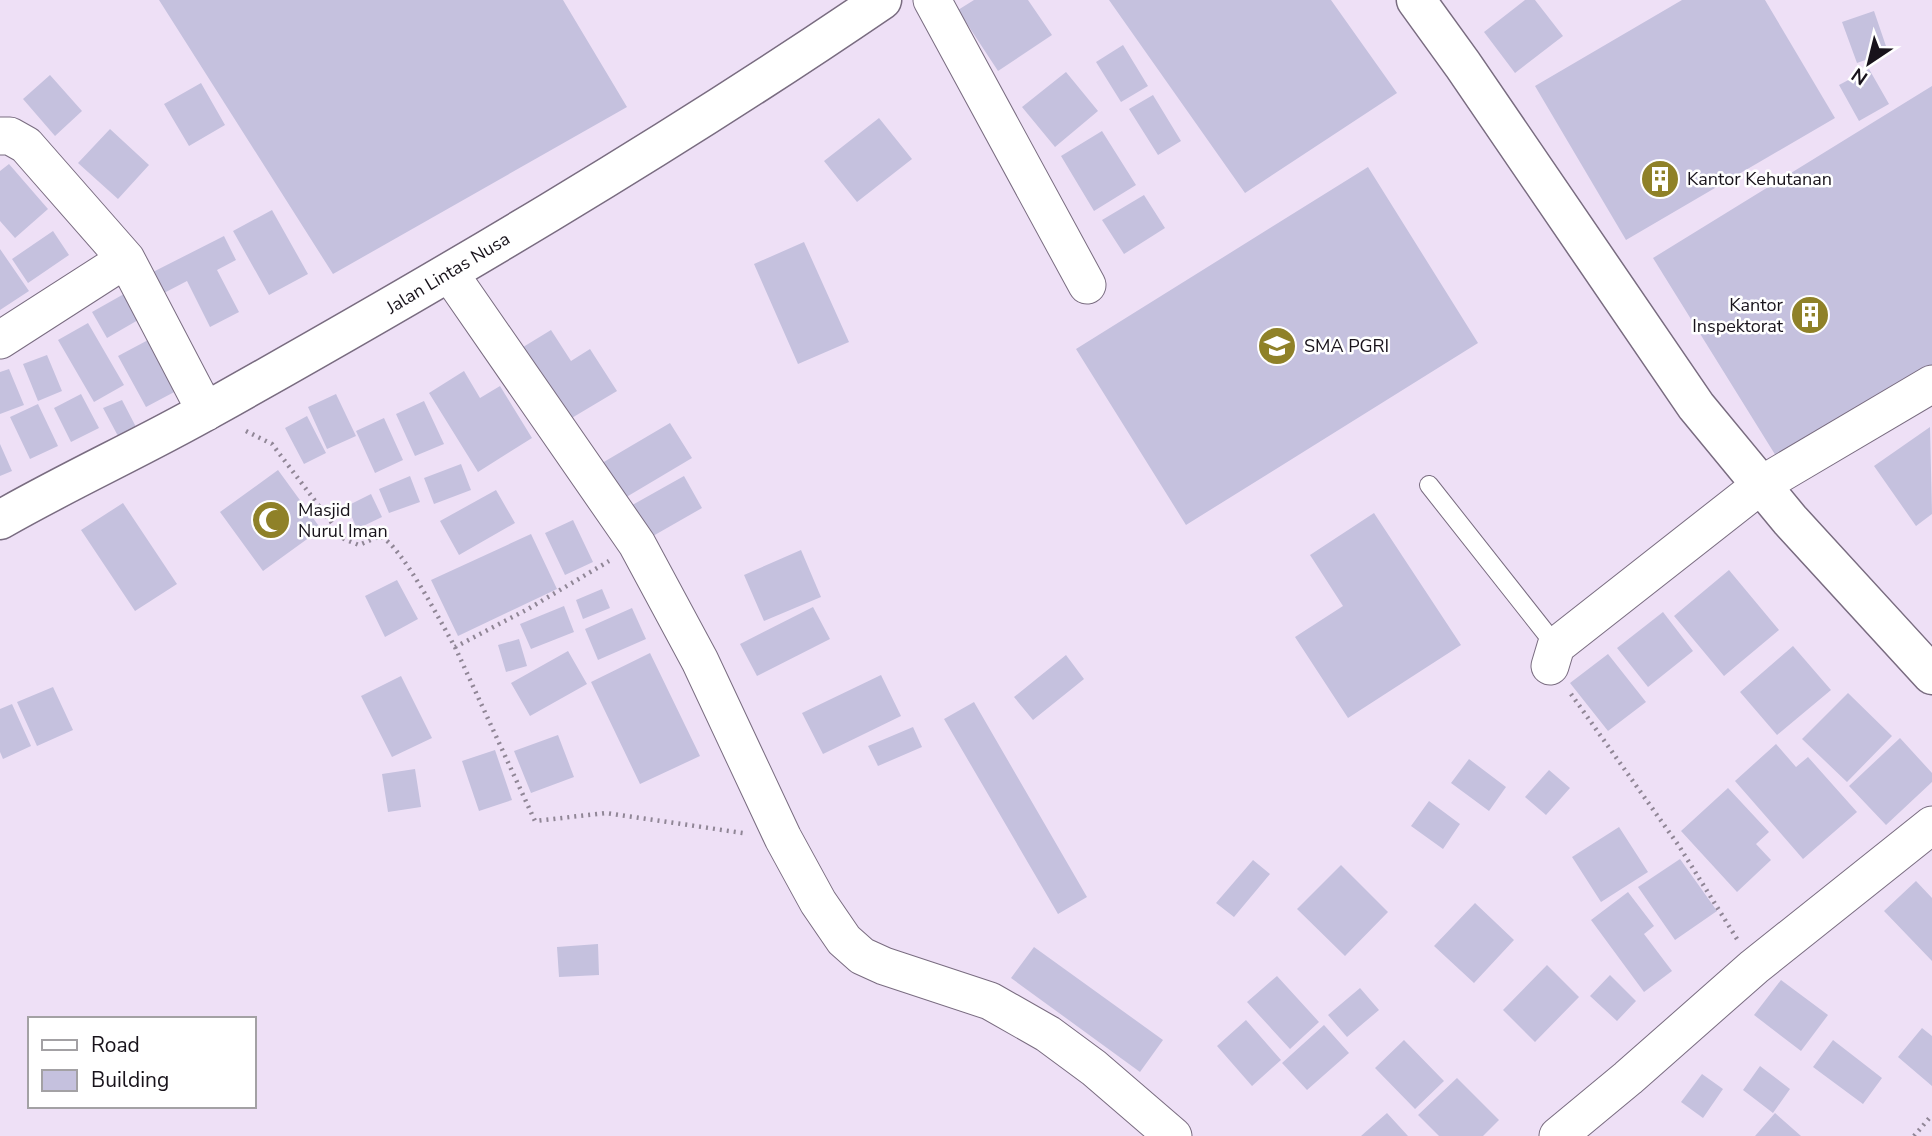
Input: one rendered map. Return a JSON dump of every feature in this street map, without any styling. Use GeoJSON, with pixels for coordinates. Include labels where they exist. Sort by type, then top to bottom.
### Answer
{"type":"FeatureCollection","features":[{"type":"Feature","properties":{"kind":"highway","name":"Jalan Lintas Nusa"},"geometry":{"type":"LineString","coordinates":[[0,520],[206,412],[450,274],[792,61],[882,0]]}},
{"type":"Feature","properties":{"kind":"highway"},"geometry":{"type":"LineString","coordinates":[[1416,0],[1696,406],[1790,520],[1932,675]]}},
{"type":"Feature","properties":{"kind":"street"},"geometry":{"type":"LineString","coordinates":[[932,0],[1087,285]]}},
{"type":"Feature","properties":{"kind":"street"},"geometry":{"type":"LineString","coordinates":[[0,136],[10,136],[26,145],[125,259],[206,412]]}},
{"type":"Feature","properties":{"kind":"street"},"geometry":{"type":"LineString","coordinates":[[0,340],[125,259]]}},
{"type":"Feature","properties":{"kind":"street"},"geometry":{"type":"LineString","coordinates":[[450,274],[637,544],[700,660],[783,838],[818,902],[844,940],[862,956],[884,967],[990,1001],[1048,1034],[1094,1068],[1174,1136]]}},
{"type":"Feature","properties":{"kind":"street"},"geometry":{"type":"LineString","coordinates":[[1553,656],[1761,485],[1932,384]]}},
{"type":"Feature","properties":{"kind":"street"},"geometry":{"type":"LineString","coordinates":[[1558,1136],[1754,967],[1932,825]]}},
{"type":"Feature","properties":{"kind":"lane"},"geometry":{"type":"LineString","coordinates":[[1429,485],[1553,656]]}},
{"type":"Feature","properties":{"kind":"path"},"geometry":{"type":"LineString","coordinates":[[277,450],[344,538],[359,545],[380,536],[388,540],[409,569],[455,647],[535,821],[606,813],[783,838]]}},
{"type":"Feature","properties":{"kind":"path"},"geometry":{"type":"LineString","coordinates":[[455,647],[528,609],[637,544]]}},
{"type":"Feature","properties":{"kind":"path"},"geometry":{"type":"LineString","coordinates":[[1553,656],[1679,846],[1754,967]]}},
{"type":"Feature","properties":{"kind":"path"},"geometry":{"type":"LineString","coordinates":[[1914,1136],[1932,1115]]}},
{"type":"Feature","properties":{"kind":"building"},"geometry":{"type":"Polygon","coordinates":[[[159,0],[563,0],[627,107],[333,274],[159,0]]]}},
{"type":"Feature","properties":{"kind":"building"},"geometry":{"type":"Polygon","coordinates":[[[974,0],[1028,0],[1052,35],[998,71],[958,10],[974,0]]]}},
{"type":"Feature","properties":{"kind":"building"},"geometry":{"type":"Polygon","coordinates":[[[1109,0],[1331,0],[1397,93],[1245,193],[1109,0]]]}},
{"type":"Feature","properties":{"kind":"building"},"geometry":{"type":"Polygon","coordinates":[[[1525,0],[1535,0],[1563,36],[1515,73],[1484,32],[1525,0]]]}},
{"type":"Feature","properties":{"kind":"building","name":"Kantor Kehutanan"},"geometry":{"type":"Polygon","coordinates":[[[1682,0],[1765,0],[1835,118],[1626,240],[1535,86],[1682,0]]]}},
{"type":"Feature","properties":{"kind":"building"},"geometry":{"type":"Polygon","coordinates":[[[1874,11],[1888,52],[1857,63],[1842,22],[1874,11]]]}},
{"type":"Feature","properties":{"kind":"building"},"geometry":{"type":"Polygon","coordinates":[[[1123,45],[1148,86],[1121,102],[1096,62],[1123,45]]]}},
{"type":"Feature","properties":{"kind":"building"},"geometry":{"type":"Polygon","coordinates":[[[1869,69],[1889,104],[1859,121],[1839,85],[1869,69]]]}},
{"type":"Feature","properties":{"kind":"building"},"geometry":{"type":"Polygon","coordinates":[[[1066,72],[1098,111],[1055,147],[1022,107],[1066,72]]]}},
{"type":"Feature","properties":{"kind":"building"},"geometry":{"type":"Polygon","coordinates":[[[50,75],[82,111],[55,136],[23,99],[50,75]]]}},
{"type":"Feature","properties":{"kind":"building"},"geometry":{"type":"Polygon","coordinates":[[[201,83],[225,125],[189,146],[164,104],[201,83]]]}},
{"type":"Feature","properties":{"kind":"building","name":"Kantor Inspektorat"},"geometry":{"type":"Polygon","coordinates":[[[1932,86],[1932,371],[1781,464],[1653,258],[1932,86]]]}},
{"type":"Feature","properties":{"kind":"building"},"geometry":{"type":"Polygon","coordinates":[[[1153,95],[1181,141],[1158,155],[1129,109],[1153,95]]]}},
{"type":"Feature","properties":{"kind":"building"},"geometry":{"type":"Polygon","coordinates":[[[879,118],[912,159],[857,202],[824,161],[879,118]]]}},
{"type":"Feature","properties":{"kind":"building"},"geometry":{"type":"Polygon","coordinates":[[[110,129],[149,165],[118,199],[78,163],[110,129]]]}},
{"type":"Feature","properties":{"kind":"building"},"geometry":{"type":"Polygon","coordinates":[[[1102,131],[1136,185],[1094,211],[1061,156],[1102,131]]]}},
{"type":"Feature","properties":{"kind":"building"},"geometry":{"type":"Polygon","coordinates":[[[9,164],[48,209],[15,238],[0,221],[0,171],[9,164]]]}},
{"type":"Feature","properties":{"kind":"building","name":"SMA PGRI"},"geometry":{"type":"Polygon","coordinates":[[[1368,167],[1478,343],[1186,525],[1076,349],[1368,167]]]}},
{"type":"Feature","properties":{"kind":"building"},"geometry":{"type":"Polygon","coordinates":[[[1144,195],[1165,228],[1124,254],[1102,220],[1144,195]]]}},
{"type":"Feature","properties":{"kind":"building"},"geometry":{"type":"Polygon","coordinates":[[[272,210],[308,274],[269,295],[233,231],[272,210]]]}},
{"type":"Feature","properties":{"kind":"building"},"geometry":{"type":"Polygon","coordinates":[[[53,231],[69,255],[28,283],[12,259],[53,231]]]}},
{"type":"Feature","properties":{"kind":"building"},"geometry":{"type":"Polygon","coordinates":[[[224,236],[236,260],[217,270],[239,312],[210,327],[187,281],[162,294],[151,273],[224,236]]]}},
{"type":"Feature","properties":{"kind":"building"},"geometry":{"type":"Polygon","coordinates":[[[804,242],[849,342],[798,364],[754,264],[804,242]]]}},
{"type":"Feature","properties":{"kind":"building"},"geometry":{"type":"Polygon","coordinates":[[[0,249],[29,291],[0,310],[0,249]]]}},
{"type":"Feature","properties":{"kind":"building"},"geometry":{"type":"Polygon","coordinates":[[[131,290],[145,316],[107,338],[92,312],[131,290]]]}},
{"type":"Feature","properties":{"kind":"building"},"geometry":{"type":"Polygon","coordinates":[[[88,323],[124,385],[94,402],[58,340],[88,323]]]}},
{"type":"Feature","properties":{"kind":"building"},"geometry":{"type":"Polygon","coordinates":[[[551,330],[571,361],[590,349],[617,391],[560,425],[515,352],[551,330]]]}},
{"type":"Feature","properties":{"kind":"building"},"geometry":{"type":"Polygon","coordinates":[[[150,339],[178,390],[146,407],[118,356],[150,339]]]}},
{"type":"Feature","properties":{"kind":"building"},"geometry":{"type":"Polygon","coordinates":[[[47,355],[62,391],[38,401],[23,364],[47,355]]]}},
{"type":"Feature","properties":{"kind":"building"},"geometry":{"type":"Polygon","coordinates":[[[9,369],[24,405],[0,414],[0,372],[9,369]]]}},
{"type":"Feature","properties":{"kind":"building"},"geometry":{"type":"Polygon","coordinates":[[[464,371],[480,398],[500,386],[532,438],[478,472],[429,393],[464,371]]]}},
{"type":"Feature","properties":{"kind":"building"},"geometry":{"type":"Polygon","coordinates":[[[81,394],[99,428],[71,442],[54,408],[81,394]]]}},
{"type":"Feature","properties":{"kind":"building"},"geometry":{"type":"Polygon","coordinates":[[[336,394],[356,436],[327,449],[308,407],[336,394]]]}},
{"type":"Feature","properties":{"kind":"building"},"geometry":{"type":"Polygon","coordinates":[[[122,400],[136,427],[118,436],[103,408],[122,400]]]}},
{"type":"Feature","properties":{"kind":"building"},"geometry":{"type":"Polygon","coordinates":[[[424,401],[444,444],[415,456],[396,414],[424,401]]]}},
{"type":"Feature","properties":{"kind":"building"},"geometry":{"type":"Polygon","coordinates":[[[38,404],[58,446],[30,459],[10,417],[38,404]]]}},
{"type":"Feature","properties":{"kind":"building"},"geometry":{"type":"Polygon","coordinates":[[[307,416],[326,453],[304,464],[285,428],[307,416]]]}},
{"type":"Feature","properties":{"kind":"building"},"geometry":{"type":"Polygon","coordinates":[[[384,418],[403,460],[375,473],[356,431],[384,418]]]}},
{"type":"Feature","properties":{"kind":"building"},"geometry":{"type":"Polygon","coordinates":[[[670,423],[692,458],[618,502],[597,466],[670,423]]]}},
{"type":"Feature","properties":{"kind":"building"},"geometry":{"type":"Polygon","coordinates":[[[1930,427],[1932,514],[1916,526],[1874,466],[1930,427]]]}},
{"type":"Feature","properties":{"kind":"building"},"geometry":{"type":"Polygon","coordinates":[[[0,444],[12,471],[0,476],[0,444]]]}},
{"type":"Feature","properties":{"kind":"building"},"geometry":{"type":"Polygon","coordinates":[[[461,464],[471,490],[434,504],[424,478],[461,464]]]}},
{"type":"Feature","properties":{"kind":"building","name":"Masjid Nurul Iman"},"geometry":{"type":"Polygon","coordinates":[[[278,470],[321,529],[263,571],[220,512],[278,470]]]}},
{"type":"Feature","properties":{"kind":"building"},"geometry":{"type":"Polygon","coordinates":[[[410,476],[420,502],[389,513],[379,489],[410,476]]]}},
{"type":"Feature","properties":{"kind":"building"},"geometry":{"type":"Polygon","coordinates":[[[684,476],[702,508],[646,540],[627,508],[684,476]]]}},
{"type":"Feature","properties":{"kind":"building"},"geometry":{"type":"Polygon","coordinates":[[[496,490],[515,523],[459,555],[440,521],[496,490]]]}},
{"type":"Feature","properties":{"kind":"building"},"geometry":{"type":"Polygon","coordinates":[[[371,494],[382,517],[357,529],[347,506],[371,494]]]}},
{"type":"Feature","properties":{"kind":"building"},"geometry":{"type":"Polygon","coordinates":[[[123,503],[177,584],[135,611],[81,530],[123,503]]]}},
{"type":"Feature","properties":{"kind":"building"},"geometry":{"type":"Polygon","coordinates":[[[1374,513],[1461,645],[1348,718],[1295,637],[1343,606],[1310,555],[1374,513]]]}},
{"type":"Feature","properties":{"kind":"building"},"geometry":{"type":"Polygon","coordinates":[[[573,520],[593,562],[565,575],[545,533],[573,520]]]}},
{"type":"Feature","properties":{"kind":"building"},"geometry":{"type":"Polygon","coordinates":[[[531,534],[557,589],[458,636],[431,580],[531,534]]]}},
{"type":"Feature","properties":{"kind":"building"},"geometry":{"type":"Polygon","coordinates":[[[801,550],[821,597],[764,621],[744,575],[801,550]]]}},
{"type":"Feature","properties":{"kind":"building"},"geometry":{"type":"Polygon","coordinates":[[[1729,570],[1779,630],[1724,676],[1674,616],[1729,570]]]}},
{"type":"Feature","properties":{"kind":"building"},"geometry":{"type":"Polygon","coordinates":[[[397,580],[418,619],[385,637],[365,596],[397,580]]]}},
{"type":"Feature","properties":{"kind":"building"},"geometry":{"type":"Polygon","coordinates":[[[602,589],[610,608],[583,619],[576,600],[602,589]]]}},
{"type":"Feature","properties":{"kind":"building"},"geometry":{"type":"Polygon","coordinates":[[[564,606],[574,632],[531,649],[520,624],[564,606]]]}},
{"type":"Feature","properties":{"kind":"building"},"geometry":{"type":"Polygon","coordinates":[[[813,607],[830,639],[757,676],[740,644],[813,607]]]}},
{"type":"Feature","properties":{"kind":"building"},"geometry":{"type":"Polygon","coordinates":[[[632,608],[646,639],[598,660],[585,629],[632,608]]]}},
{"type":"Feature","properties":{"kind":"building"},"geometry":{"type":"Polygon","coordinates":[[[1663,612],[1693,651],[1648,687],[1617,648],[1663,612]]]}},
{"type":"Feature","properties":{"kind":"building"},"geometry":{"type":"Polygon","coordinates":[[[519,639],[527,666],[506,672],[498,645],[519,639]]]}},
{"type":"Feature","properties":{"kind":"building"},"geometry":{"type":"Polygon","coordinates":[[[1793,646],[1831,690],[1777,735],[1740,692],[1793,646]]]}},
{"type":"Feature","properties":{"kind":"building"},"geometry":{"type":"Polygon","coordinates":[[[568,651],[587,684],[530,716],[511,683],[568,651]]]}},
{"type":"Feature","properties":{"kind":"building"},"geometry":{"type":"Polygon","coordinates":[[[650,653],[700,756],[640,784],[591,682],[650,653]]]}},
{"type":"Feature","properties":{"kind":"building"},"geometry":{"type":"Polygon","coordinates":[[[1608,654],[1646,702],[1608,731],[1570,683],[1608,654]]]}},
{"type":"Feature","properties":{"kind":"building"},"geometry":{"type":"Polygon","coordinates":[[[1066,655],[1084,679],[1033,720],[1014,697],[1066,655]]]}},
{"type":"Feature","properties":{"kind":"building"},"geometry":{"type":"Polygon","coordinates":[[[881,675],[901,716],[823,754],[802,713],[881,675]]]}},
{"type":"Feature","properties":{"kind":"building"},"geometry":{"type":"Polygon","coordinates":[[[401,676],[432,738],[392,757],[361,696],[401,676]]]}},
{"type":"Feature","properties":{"kind":"building"},"geometry":{"type":"Polygon","coordinates":[[[53,687],[73,730],[37,746],[17,702],[53,687]]]}},
{"type":"Feature","properties":{"kind":"building"},"geometry":{"type":"Polygon","coordinates":[[[1848,693],[1892,736],[1847,782],[1802,739],[1848,693]]]}},
{"type":"Feature","properties":{"kind":"building"},"geometry":{"type":"Polygon","coordinates":[[[974,702],[1087,897],[1058,914],[944,719],[974,702]]]}},
{"type":"Feature","properties":{"kind":"building"},"geometry":{"type":"Polygon","coordinates":[[[12,704],[31,746],[3,759],[0,752],[0,709],[12,704]]]}},
{"type":"Feature","properties":{"kind":"building"},"geometry":{"type":"Polygon","coordinates":[[[913,727],[922,747],[878,766],[868,746],[913,727]]]}},
{"type":"Feature","properties":{"kind":"building"},"geometry":{"type":"Polygon","coordinates":[[[558,735],[574,777],[531,793],[514,751],[558,735]]]}},
{"type":"Feature","properties":{"kind":"building"},"geometry":{"type":"Polygon","coordinates":[[[1900,738],[1932,773],[1932,782],[1886,825],[1849,786],[1900,738]]]}},
{"type":"Feature","properties":{"kind":"building"},"geometry":{"type":"Polygon","coordinates":[[[1776,744],[1796,767],[1808,757],[1857,812],[1803,859],[1735,781],[1776,744]]]}},
{"type":"Feature","properties":{"kind":"building"},"geometry":{"type":"Polygon","coordinates":[[[495,750],[512,800],[479,811],[462,761],[495,750]]]}},
{"type":"Feature","properties":{"kind":"building"},"geometry":{"type":"Polygon","coordinates":[[[1469,759],[1506,787],[1489,811],[1451,783],[1469,759]]]}},
{"type":"Feature","properties":{"kind":"building"},"geometry":{"type":"Polygon","coordinates":[[[415,769],[421,807],[388,812],[382,774],[415,769]]]}},
{"type":"Feature","properties":{"kind":"building"},"geometry":{"type":"Polygon","coordinates":[[[1549,770],[1570,788],[1546,815],[1525,797],[1549,770]]]}},
{"type":"Feature","properties":{"kind":"building"},"geometry":{"type":"Polygon","coordinates":[[[1728,788],[1769,832],[1756,844],[1771,860],[1737,892],[1681,831],[1728,788]]]}},
{"type":"Feature","properties":{"kind":"building"},"geometry":{"type":"Polygon","coordinates":[[[1429,801],[1460,824],[1443,849],[1411,826],[1429,801]]]}},
{"type":"Feature","properties":{"kind":"building"},"geometry":{"type":"Polygon","coordinates":[[[1619,827],[1648,872],[1601,902],[1572,857],[1619,827]]]}},
{"type":"Feature","properties":{"kind":"building"},"geometry":{"type":"Polygon","coordinates":[[[1680,859],[1717,911],[1675,940],[1638,887],[1680,859]]]}},
{"type":"Feature","properties":{"kind":"building"},"geometry":{"type":"Polygon","coordinates":[[[1253,860],[1270,874],[1234,917],[1216,903],[1253,860]]]}},
{"type":"Feature","properties":{"kind":"building"},"geometry":{"type":"Polygon","coordinates":[[[1341,865],[1388,912],[1345,956],[1297,909],[1341,865]]]}},
{"type":"Feature","properties":{"kind":"building"},"geometry":{"type":"Polygon","coordinates":[[[1916,881],[1932,898],[1932,961],[1884,911],[1916,881]]]}},
{"type":"Feature","properties":{"kind":"building"},"geometry":{"type":"Polygon","coordinates":[[[1628,892],[1654,926],[1644,934],[1672,971],[1644,992],[1591,920],[1628,892]]]}},
{"type":"Feature","properties":{"kind":"building"},"geometry":{"type":"Polygon","coordinates":[[[1475,903],[1514,940],[1474,983],[1434,946],[1475,903]]]}},
{"type":"Feature","properties":{"kind":"building"},"geometry":{"type":"Polygon","coordinates":[[[598,944],[599,975],[559,977],[557,947],[598,944]]]}},
{"type":"Feature","properties":{"kind":"building"},"geometry":{"type":"Polygon","coordinates":[[[1034,947],[1163,1040],[1140,1072],[1011,978],[1034,947]]]}},
{"type":"Feature","properties":{"kind":"building"},"geometry":{"type":"Polygon","coordinates":[[[1547,965],[1579,997],[1535,1042],[1503,1010],[1547,965]]]}},
{"type":"Feature","properties":{"kind":"building"},"geometry":{"type":"Polygon","coordinates":[[[1610,975],[1636,1001],[1617,1021],[1590,996],[1610,975]]]}},
{"type":"Feature","properties":{"kind":"building"},"geometry":{"type":"Polygon","coordinates":[[[1277,976],[1319,1022],[1290,1049],[1247,1002],[1277,976]]]}},
{"type":"Feature","properties":{"kind":"building"},"geometry":{"type":"Polygon","coordinates":[[[1781,980],[1828,1015],[1801,1051],[1754,1015],[1781,980]]]}},
{"type":"Feature","properties":{"kind":"building"},"geometry":{"type":"Polygon","coordinates":[[[1360,988],[1379,1010],[1347,1037],[1328,1015],[1360,988]]]}},
{"type":"Feature","properties":{"kind":"building"},"geometry":{"type":"Polygon","coordinates":[[[1246,1020],[1281,1060],[1252,1086],[1217,1046],[1246,1020]]]}},
{"type":"Feature","properties":{"kind":"building"},"geometry":{"type":"Polygon","coordinates":[[[1324,1025],[1349,1053],[1307,1090],[1282,1063],[1324,1025]]]}},
{"type":"Feature","properties":{"kind":"building"},"geometry":{"type":"Polygon","coordinates":[[[1922,1028],[1932,1036],[1932,1086],[1898,1057],[1922,1028]]]}},
{"type":"Feature","properties":{"kind":"building"},"geometry":{"type":"Polygon","coordinates":[[[1404,1040],[1444,1081],[1415,1109],[1375,1068],[1404,1040]]]}},
{"type":"Feature","properties":{"kind":"building"},"geometry":{"type":"Polygon","coordinates":[[[1833,1040],[1882,1078],[1863,1104],[1813,1067],[1833,1040]]]}},
{"type":"Feature","properties":{"kind":"building"},"geometry":{"type":"Polygon","coordinates":[[[1760,1066],[1790,1089],[1773,1113],[1743,1090],[1760,1066]]]}},
{"type":"Feature","properties":{"kind":"building"},"geometry":{"type":"Polygon","coordinates":[[[1702,1074],[1723,1089],[1703,1118],[1681,1102],[1702,1074]]]}},
{"type":"Feature","properties":{"kind":"building"},"geometry":{"type":"Polygon","coordinates":[[[1457,1078],[1499,1120],[1483,1136],[1439,1136],[1418,1115],[1457,1078]]]}},
{"type":"Feature","properties":{"kind":"building"},"geometry":{"type":"Polygon","coordinates":[[[1387,1113],[1408,1136],[1361,1136],[1387,1113]]]}},
{"type":"Feature","properties":{"kind":"building"},"geometry":{"type":"Polygon","coordinates":[[[1775,1113],[1801,1136],[1755,1136],[1775,1113]]]}},
{"type":"Feature","properties":{"kind":"place","name":"Kantor Kehutanan"},"geometry":{"type":"Point","coordinates":[1660,179]}},
{"type":"Feature","properties":{"kind":"place","name":"Kantor Inspektorat"},"geometry":{"type":"Point","coordinates":[1810,315]}},
{"type":"Feature","properties":{"kind":"place","name":"SMA PGRI"},"geometry":{"type":"Point","coordinates":[1277,346]}},
{"type":"Feature","properties":{"kind":"place","name":"Masjid Nurul Iman"},"geometry":{"type":"Point","coordinates":[271,520]}}]}
